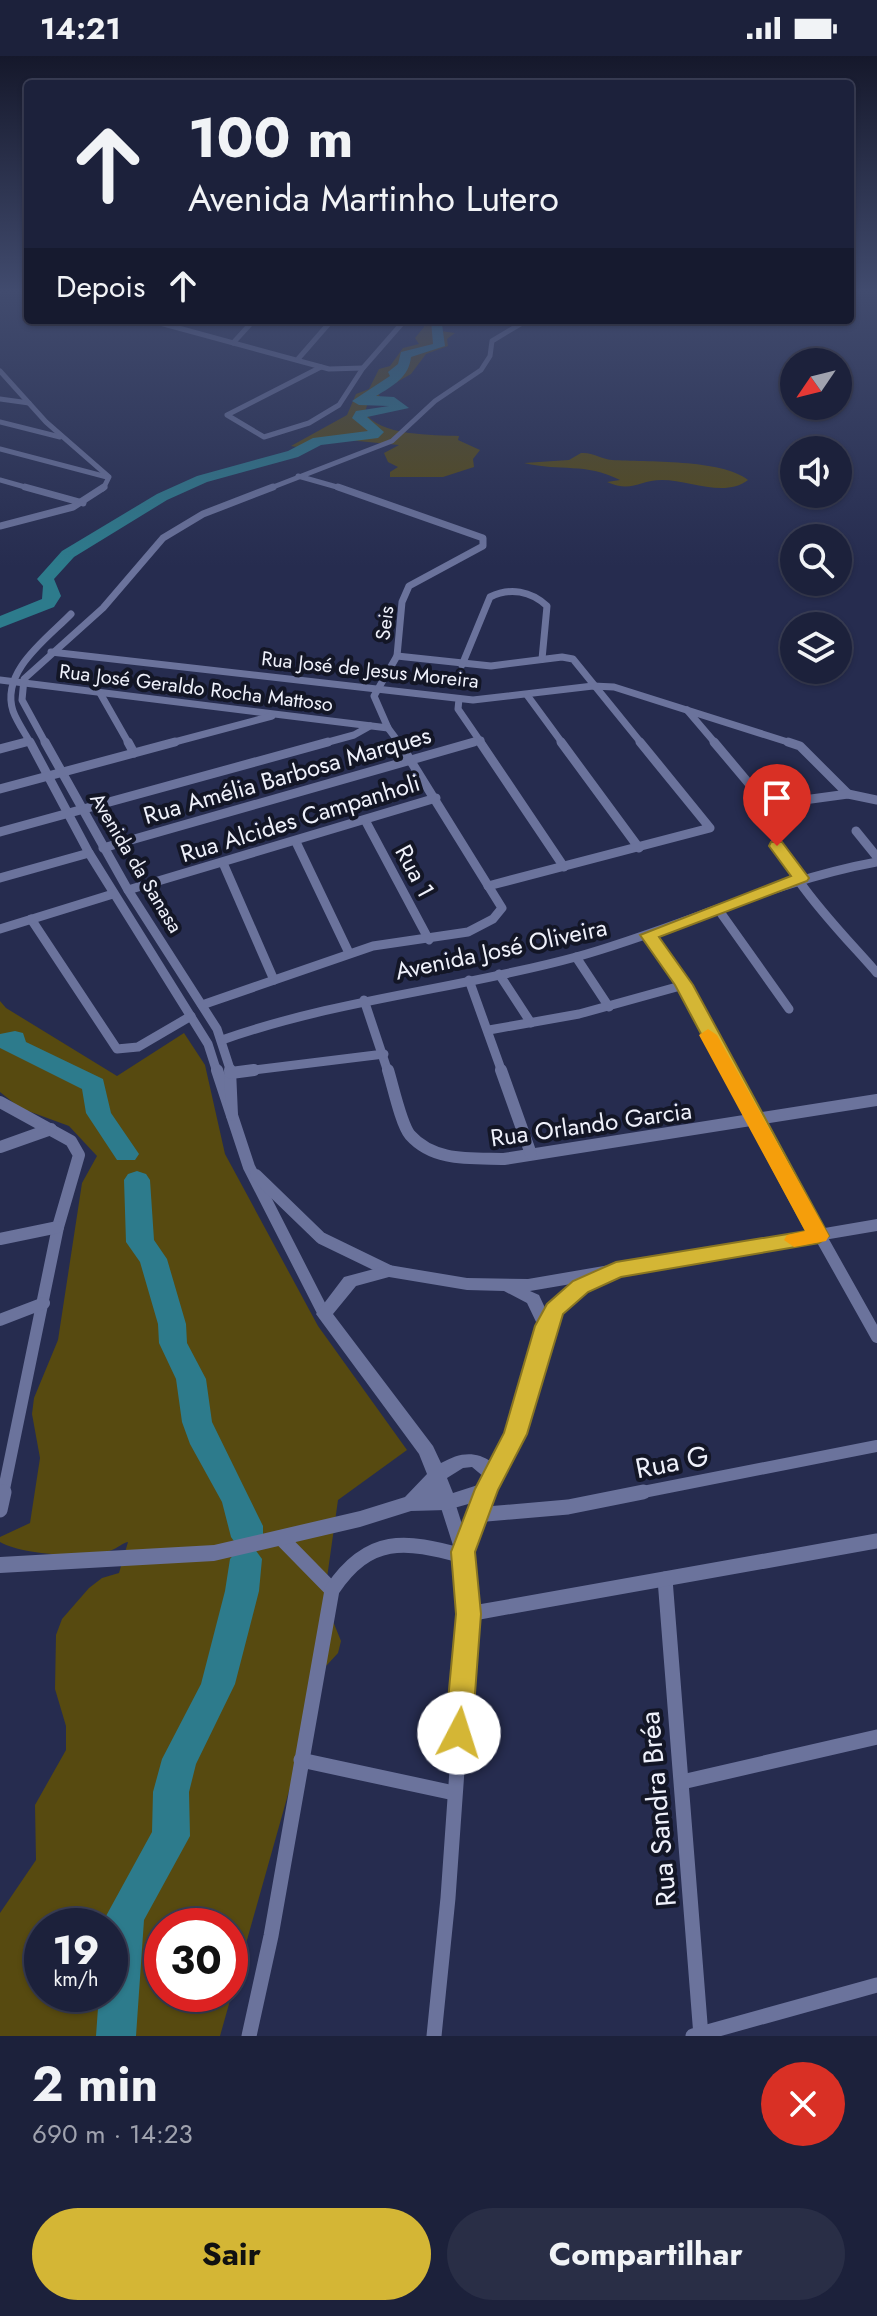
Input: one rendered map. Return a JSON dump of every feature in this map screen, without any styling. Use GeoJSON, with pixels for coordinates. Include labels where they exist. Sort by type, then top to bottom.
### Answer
{"type":"FeatureCollection","features":[{"type":"Feature","properties":{"kind":"street"},"geometry":{"type":"LineString","coordinates":[[10,382],[46,422],[109,477]]}},
{"type":"Feature","properties":{"kind":"street"},"geometry":{"type":"LineString","coordinates":[[290,382],[227,413],[264,437],[273,437],[339,405],[354,382]]}},
{"type":"Feature","properties":{"kind":"street"},"geometry":{"type":"LineString","coordinates":[[24,684],[27,673],[103,608],[145,556],[172,532],[203,514],[297,476],[362,456],[392,441],[435,401],[463,382]]}},
{"type":"Feature","properties":{"kind":"street"},"geometry":{"type":"LineString","coordinates":[[0,399],[29,403]]}},
{"type":"Feature","properties":{"kind":"street"},"geometry":{"type":"LineString","coordinates":[[0,422],[64,438]]}},
{"type":"Feature","properties":{"kind":"street"},"geometry":{"type":"LineString","coordinates":[[27,429],[46,422]]}},
{"type":"Feature","properties":{"kind":"street"},"geometry":{"type":"LineString","coordinates":[[0,449],[109,477]]}},
{"type":"Feature","properties":{"kind":"street"},"geometry":{"type":"LineString","coordinates":[[69,467],[89,459]]}},
{"type":"Feature","properties":{"kind":"street","name":"Seis"},"geometry":{"type":"LineString","coordinates":[[297,476],[330,484],[483,538],[483,546],[422,576],[406,593],[397,656],[376,690]]}},
{"type":"Feature","properties":{"kind":"street"},"geometry":{"type":"LineString","coordinates":[[0,526],[83,503],[106,487],[109,477]]}},
{"type":"Feature","properties":{"kind":"street"},"geometry":{"type":"LineString","coordinates":[[0,480],[83,503]]}},
{"type":"Feature","properties":{"kind":"street"},"geometry":{"type":"LineString","coordinates":[[462,665],[490,597],[512,591],[540,597],[547,606],[542,659]]}},
{"type":"Feature","properties":{"kind":"street"},"geometry":{"type":"LineString","coordinates":[[11,683],[18,669],[71,614]]}},
{"type":"Feature","properties":{"kind":"street","name":"Rua José de Jesus Moreira"},"geometry":{"type":"LineString","coordinates":[[51,652],[459,699],[527,695],[593,686],[634,691],[800,746],[848,794]]}},
{"type":"Feature","properties":{"kind":"street"},"geometry":{"type":"LineString","coordinates":[[397,656],[491,666],[542,659],[573,659],[710,828],[488,886]]}},
{"type":"Feature","properties":{"kind":"street","name":"Rua José Geraldo Rocha Mattoso"},"geometry":{"type":"LineString","coordinates":[[0,680],[388,728]]}},
{"type":"Feature","properties":{"kind":"street","name":"Avenida da Sanasa"},"geometry":{"type":"LineString","coordinates":[[11,683],[12,709],[89,853],[208,1044],[232,1115]]}},
{"type":"Feature","properties":{"kind":"street","name":"Avenida da Sanasa"},"geometry":{"type":"LineString","coordinates":[[24,684],[22,700],[103,848],[222,1040],[231,1073],[232,1115]]}},
{"type":"Feature","properties":{"kind":"street"},"geometry":{"type":"LineString","coordinates":[[202,1005],[349,953],[396,940],[429,940],[481,928],[496,918],[502,908],[412,759],[388,728],[374,703],[376,690]]}},
{"type":"Feature","properties":{"kind":"street"},"geometry":{"type":"LineString","coordinates":[[100,693],[134,753]]}},
{"type":"Feature","properties":{"kind":"street"},"geometry":{"type":"LineString","coordinates":[[527,695],[639,848]]}},
{"type":"Feature","properties":{"kind":"street"},"geometry":{"type":"LineString","coordinates":[[459,699],[458,709],[564,867]]}},
{"type":"Feature","properties":{"kind":"street"},"geometry":{"type":"LineString","coordinates":[[686,708],[765,812],[772,834],[801,878],[877,973]]}},
{"type":"Feature","properties":{"kind":"street"},"geometry":{"type":"LineString","coordinates":[[0,712],[12,709]]}},
{"type":"Feature","properties":{"kind":"street"},"geometry":{"type":"LineString","coordinates":[[0,789],[279,714]]}},
{"type":"Feature","properties":{"kind":"street"},"geometry":{"type":"LineString","coordinates":[[0,832],[354,735],[370,726]]}},
{"type":"Feature","properties":{"kind":"street","name":"Rua Amélia Barbosa Marques"},"geometry":{"type":"LineString","coordinates":[[103,848],[481,740]]}},
{"type":"Feature","properties":{"kind":"street"},"geometry":{"type":"LineString","coordinates":[[0,749],[30,741]]}},
{"type":"Feature","properties":{"kind":"street"},"geometry":{"type":"LineString","coordinates":[[765,812],[848,794],[877,800]]}},
{"type":"Feature","properties":{"kind":"street","name":"Rua Alcides Campanholi"},"geometry":{"type":"LineString","coordinates":[[128,890],[436,798]]}},
{"type":"Feature","properties":{"kind":"street","name":"Rua 1"},"geometry":{"type":"LineString","coordinates":[[365,820],[429,940]]}},
{"type":"Feature","properties":{"kind":"street"},"geometry":{"type":"LineString","coordinates":[[856,831],[877,860]]}},
{"type":"Feature","properties":{"kind":"street"},"geometry":{"type":"LineString","coordinates":[[296,842],[349,953]]}},
{"type":"Feature","properties":{"kind":"street"},"geometry":{"type":"LineString","coordinates":[[0,878],[89,853]]}},
{"type":"Feature","properties":{"kind":"street","name":"Avenida José Oliveira"},"geometry":{"type":"LineString","coordinates":[[222,1040],[257,1026],[399,991],[469,980],[576,957],[649,935],[801,878],[836,867],[877,860]]}},
{"type":"Feature","properties":{"kind":"street"},"geometry":{"type":"LineString","coordinates":[[223,863],[274,980]]}},
{"type":"Feature","properties":{"kind":"street"},"geometry":{"type":"LineString","coordinates":[[0,929],[113,894]]}},
{"type":"Feature","properties":{"kind":"street"},"geometry":{"type":"LineString","coordinates":[[718,909],[789,1009]]}},
{"type":"Feature","properties":{"kind":"street"},"geometry":{"type":"LineString","coordinates":[[31,919],[117,1049],[138,1047],[191,1016]]}},
{"type":"Feature","properties":{"kind":"street"},"geometry":{"type":"LineString","coordinates":[[649,935],[684,985],[877,1337]]}},
{"type":"Feature","properties":{"kind":"street"},"geometry":{"type":"LineString","coordinates":[[576,957],[609,1007]]}},
{"type":"Feature","properties":{"kind":"street"},"geometry":{"type":"LineString","coordinates":[[499,974],[531,1023]]}},
{"type":"Feature","properties":{"kind":"street"},"geometry":{"type":"LineString","coordinates":[[469,980],[531,1154]]}},
{"type":"Feature","properties":{"kind":"street"},"geometry":{"type":"LineString","coordinates":[[489,1030],[609,1007],[684,985]]}},
{"type":"Feature","properties":{"kind":"street","name":"Rua Orlando Garcia"},"geometry":{"type":"LineString","coordinates":[[364,1000],[409,1134],[420,1144],[451,1158],[475,1160],[531,1154],[877,1100]]}},
{"type":"Feature","properties":{"kind":"street"},"geometry":{"type":"LineString","coordinates":[[231,1073],[384,1054]]}},
{"type":"Feature","properties":{"kind":"street"},"geometry":{"type":"LineString","coordinates":[[0,1102],[71,1141],[79,1155],[58,1227],[0,1510]]}},
{"type":"Feature","properties":{"kind":"street"},"geometry":{"type":"LineString","coordinates":[[232,1115],[249,1167],[324,1314],[407,1421],[437,1471],[440,1489],[463,1554],[468,1614],[448,1898],[434,2036]]}},
{"type":"Feature","properties":{"kind":"street"},"geometry":{"type":"LineString","coordinates":[[0,1147],[51,1129]]}},
{"type":"Feature","properties":{"kind":"street"},"geometry":{"type":"LineString","coordinates":[[249,1167],[306,1225],[339,1248],[389,1271],[467,1284],[553,1282],[877,1225]]}},
{"type":"Feature","properties":{"kind":"street"},"geometry":{"type":"LineString","coordinates":[[282,1234],[306,1225]]}},
{"type":"Feature","properties":{"kind":"street"},"geometry":{"type":"LineString","coordinates":[[0,1239],[58,1227]]}},
{"type":"Feature","properties":{"kind":"street"},"geometry":{"type":"LineString","coordinates":[[463,1554],[475,1515],[524,1411],[546,1326],[565,1297],[616,1270]]}},
{"type":"Feature","properties":{"kind":"street"},"geometry":{"type":"LineString","coordinates":[[324,1314],[350,1281],[389,1271]]}},
{"type":"Feature","properties":{"kind":"street"},"geometry":{"type":"LineString","coordinates":[[501,1283],[533,1299],[546,1326]]}},
{"type":"Feature","properties":{"kind":"street"},"geometry":{"type":"LineString","coordinates":[[0,1320],[44,1303]]}},
{"type":"Feature","properties":{"kind":"street","name":"Rua G"},"geometry":{"type":"LineString","coordinates":[[475,1515],[568,1507],[877,1446]]}},
{"type":"Feature","properties":{"kind":"street"},"geometry":{"type":"LineString","coordinates":[[411,1503],[437,1471],[456,1462],[473,1462],[489,1469],[490,1482]]}},
{"type":"Feature","properties":{"kind":"street"},"geometry":{"type":"LineString","coordinates":[[0,1565],[214,1553],[411,1503],[447,1502],[490,1482]]}},
{"type":"Feature","properties":{"kind":"street"},"geometry":{"type":"LineString","coordinates":[[281,1538],[332,1590]]}},
{"type":"Feature","properties":{"kind":"street"},"geometry":{"type":"LineString","coordinates":[[468,1614],[877,1541]]}},
{"type":"Feature","properties":{"kind":"street"},"geometry":{"type":"LineString","coordinates":[[249,2036],[332,1590],[345,1567],[369,1551],[424,1545],[463,1554]]}},
{"type":"Feature","properties":{"kind":"street","name":"Rua Sandra Bréa"},"geometry":{"type":"LineString","coordinates":[[665,1579],[699,2035]]}},
{"type":"Feature","properties":{"kind":"street"},"geometry":{"type":"LineString","coordinates":[[682,1782],[877,1737]]}},
{"type":"Feature","properties":{"kind":"street"},"geometry":{"type":"LineString","coordinates":[[301,1760],[454,1793]]}},
{"type":"Feature","properties":{"kind":"street"},"geometry":{"type":"LineString","coordinates":[[699,2035],[877,1985]]}},
{"type":"Feature","properties":{"kind":"shaded area"},"geometry":{"type":"Polygon","coordinates":[[[372,382],[396,382],[378,393],[380,397],[369,399],[365,412],[372,420],[394,430],[459,436],[458,440],[480,450],[473,459],[474,467],[443,477],[390,477],[390,472],[398,467],[388,462],[384,453],[399,445],[337,439],[303,448],[291,446],[347,415],[356,394],[369,389],[372,382]]]}},
{"type":"Feature","properties":{"kind":"shaded area"},"geometry":{"type":"Polygon","coordinates":[[[581,453],[612,460],[702,465],[736,473],[748,480],[729,488],[662,480],[623,486],[607,482],[620,480],[595,471],[524,463],[569,460],[581,453]]]}},
{"type":"Feature","properties":{"kind":"shaded area"},"geometry":{"type":"Polygon","coordinates":[[[0,1001],[6,1008],[117,1076],[184,1033],[205,1065],[225,1154],[318,1326],[407,1450],[338,1500],[324,1599],[341,1641],[338,1653],[327,1665],[313,1671],[296,1766],[248,1937],[248,1908],[144,1908],[144,2012],[227,2012],[220,2036],[0,2036],[0,1913],[36,1860],[35,1805],[66,1750],[66,1726],[55,1689],[56,1635],[62,1619],[89,1588],[102,1578],[119,1573],[128,1542],[101,1553],[71,1555],[39,1553],[0,1542],[0,1537],[30,1523],[40,1458],[32,1414],[34,1398],[58,1340],[82,1183],[97,1156],[69,1126],[20,1108],[0,1092],[0,1001]]]}},
{"type":"Feature","properties":{"kind":"waterway"},"geometry":{"type":"LineString","coordinates":[[0,623],[16,613],[48,603],[53,596],[51,585],[45,579],[68,554],[162,497],[202,479],[293,454],[318,441],[373,435],[377,432],[359,418],[361,414],[402,408],[389,400],[359,401],[389,382]]}},
{"type":"Feature","properties":{"kind":"waterway"},"geometry":{"type":"LineString","coordinates":[[0,1041],[15,1038],[14,1045],[94,1085],[99,1113],[126,1154]]}},
{"type":"Feature","properties":{"kind":"waterway"},"geometry":{"type":"LineString","coordinates":[[137,1180],[140,1242],[153,1259],[172,1324],[173,1343],[191,1379],[197,1422],[205,1444],[237,1499],[247,1526],[247,1537]]}},
{"type":"Feature","properties":{"kind":"waterway"},"geometry":{"type":"LineString","coordinates":[[116,2036],[125,1916],[171,1836],[171,1792],[180,1759],[201,1724],[218,1684],[242,1591],[246,1559]]}},
{"type":"Feature","properties":{"kind":"slow traffic"},"geometry":{"type":"LineString","coordinates":[[708,1035],[819,1236],[794,1240]]}},
{"type":"Feature","properties":{"kind":"route"},"geometry":{"type":"LineString","coordinates":[[459,1733],[468,1614],[463,1552],[475,1515],[516,1434],[546,1326],[555,1309],[581,1286],[616,1270],[819,1236],[710,1039],[684,985],[649,935],[801,878],[777,846]]}}]}
